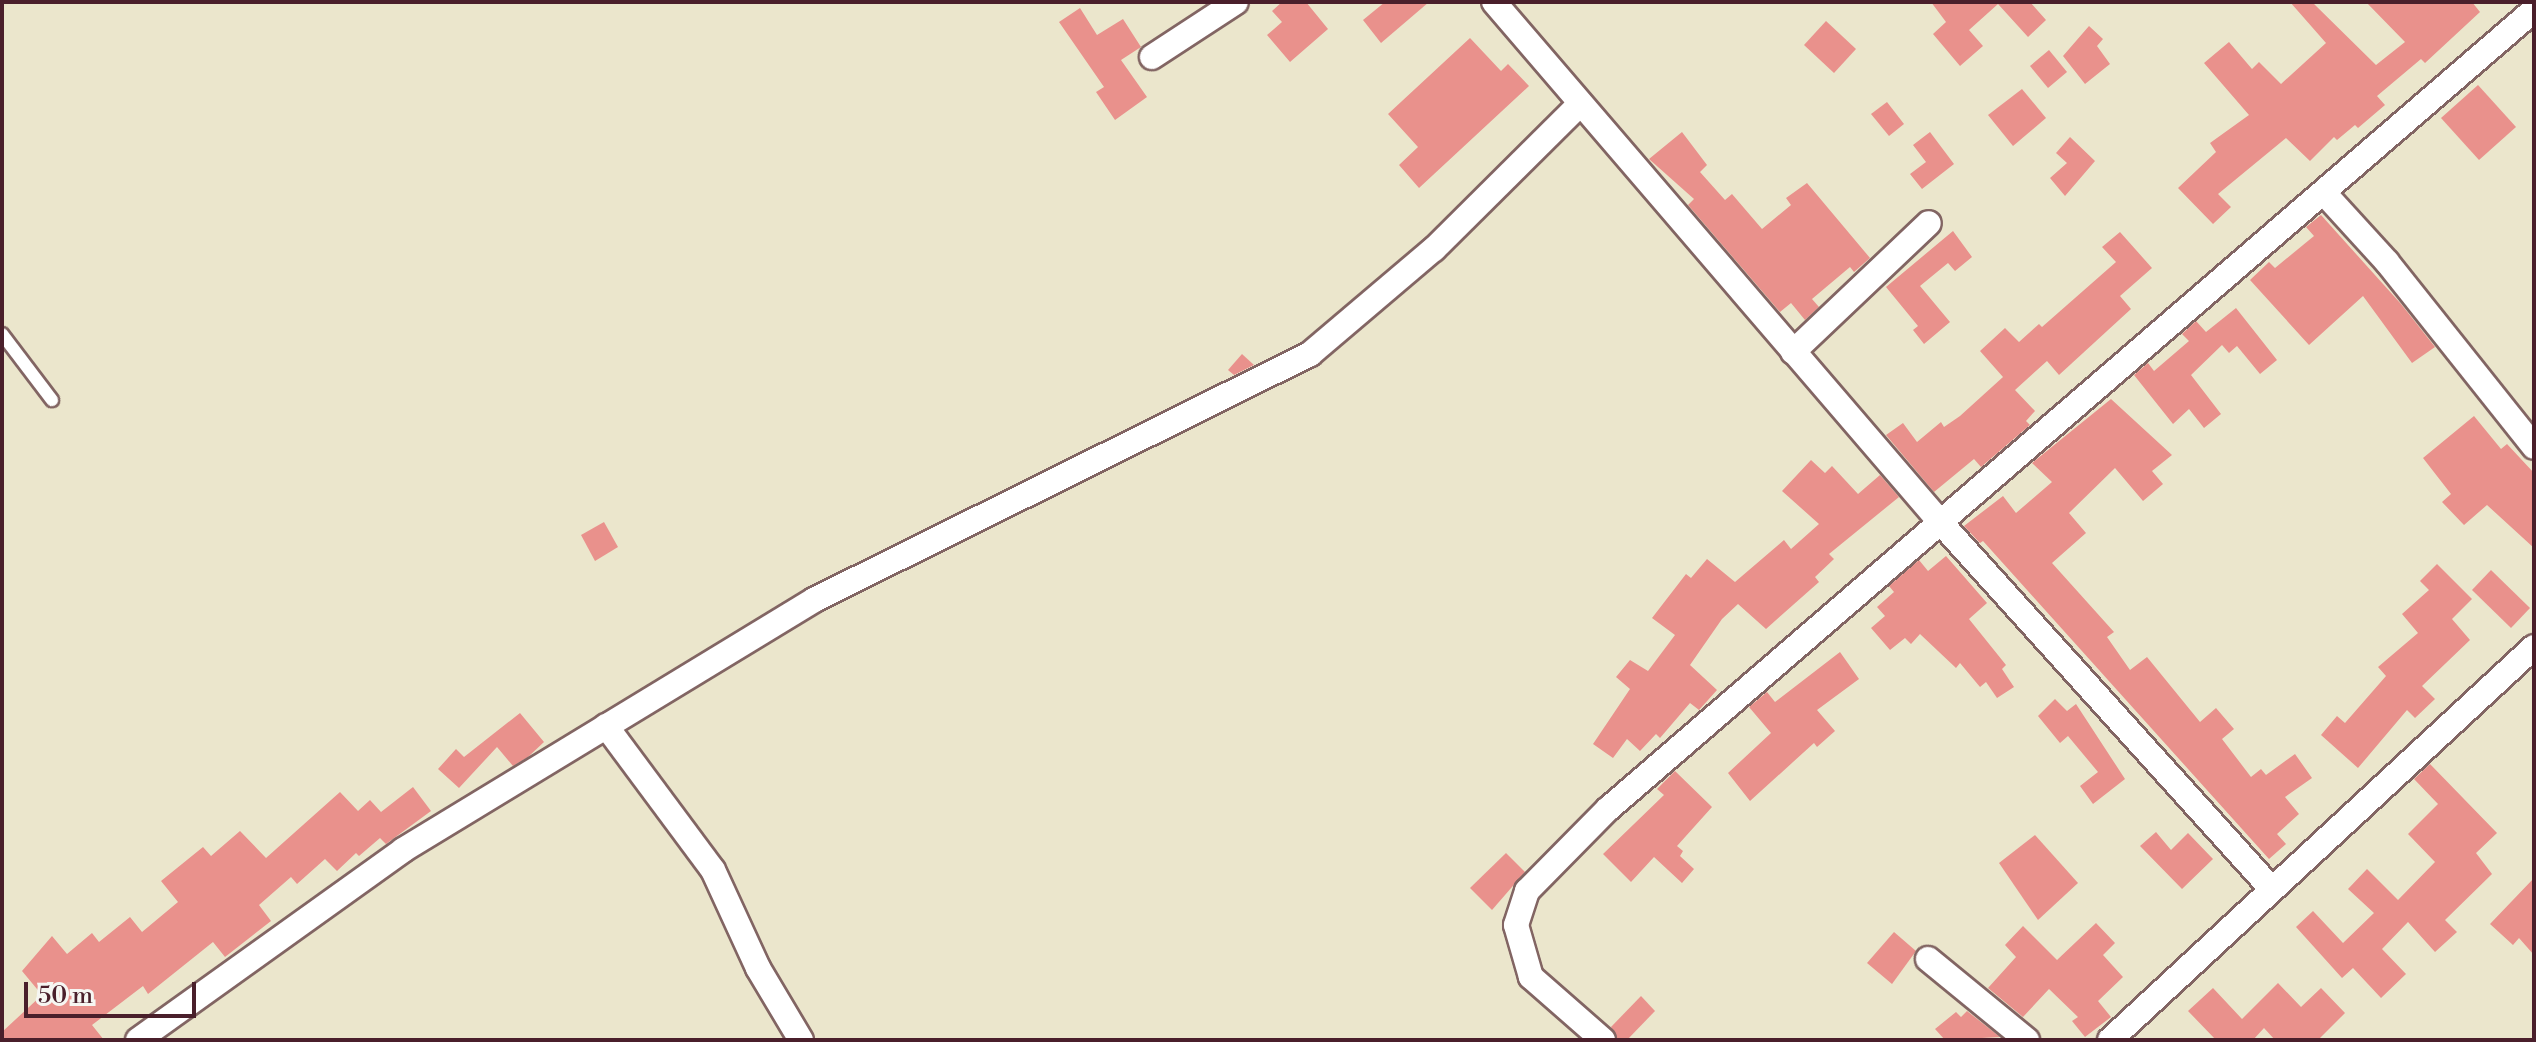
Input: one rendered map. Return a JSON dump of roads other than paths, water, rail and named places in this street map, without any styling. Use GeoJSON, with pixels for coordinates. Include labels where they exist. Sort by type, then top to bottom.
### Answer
{"type":"FeatureCollection","features":[{"type":"Feature","properties":{"kind":"street"},"geometry":{"type":"LineString","coordinates":[[1152,57],[1236,2]]}},
{"type":"Feature","properties":{"kind":"street"},"geometry":{"type":"LineString","coordinates":[[1494,2],[1941,523],[2271,888]]}},
{"type":"Feature","properties":{"kind":"street"},"geometry":{"type":"LineString","coordinates":[[1603,1040],[1531,977],[1516,925],[1527,891],[1608,809],[2325,194],[2534,10]]}},
{"type":"Feature","properties":{"kind":"street"},"geometry":{"type":"LineString","coordinates":[[138,1040],[403,850],[828,593],[1310,354],[1434,249],[1580,104]]}},
{"type":"Feature","properties":{"kind":"street"},"geometry":{"type":"LineString","coordinates":[[2325,194],[2387,262],[2534,447]]}},
{"type":"Feature","properties":{"kind":"street"},"geometry":{"type":"LineString","coordinates":[[1793,352],[1929,223]]}},
{"type":"Feature","properties":{"kind":"street"},"geometry":{"type":"LineString","coordinates":[[2110,1040],[2534,647]]}},
{"type":"Feature","properties":{"kind":"street"},"geometry":{"type":"LineString","coordinates":[[606,726],[713,870],[758,968],[801,1040]]}},
{"type":"Feature","properties":{"kind":"street"},"geometry":{"type":"LineString","coordinates":[[1928,959],[2027,1040]]}},
{"type":"Feature","properties":{"kind":"lane"},"geometry":{"type":"LineString","coordinates":[[2,334],[52,400]]}}]}
